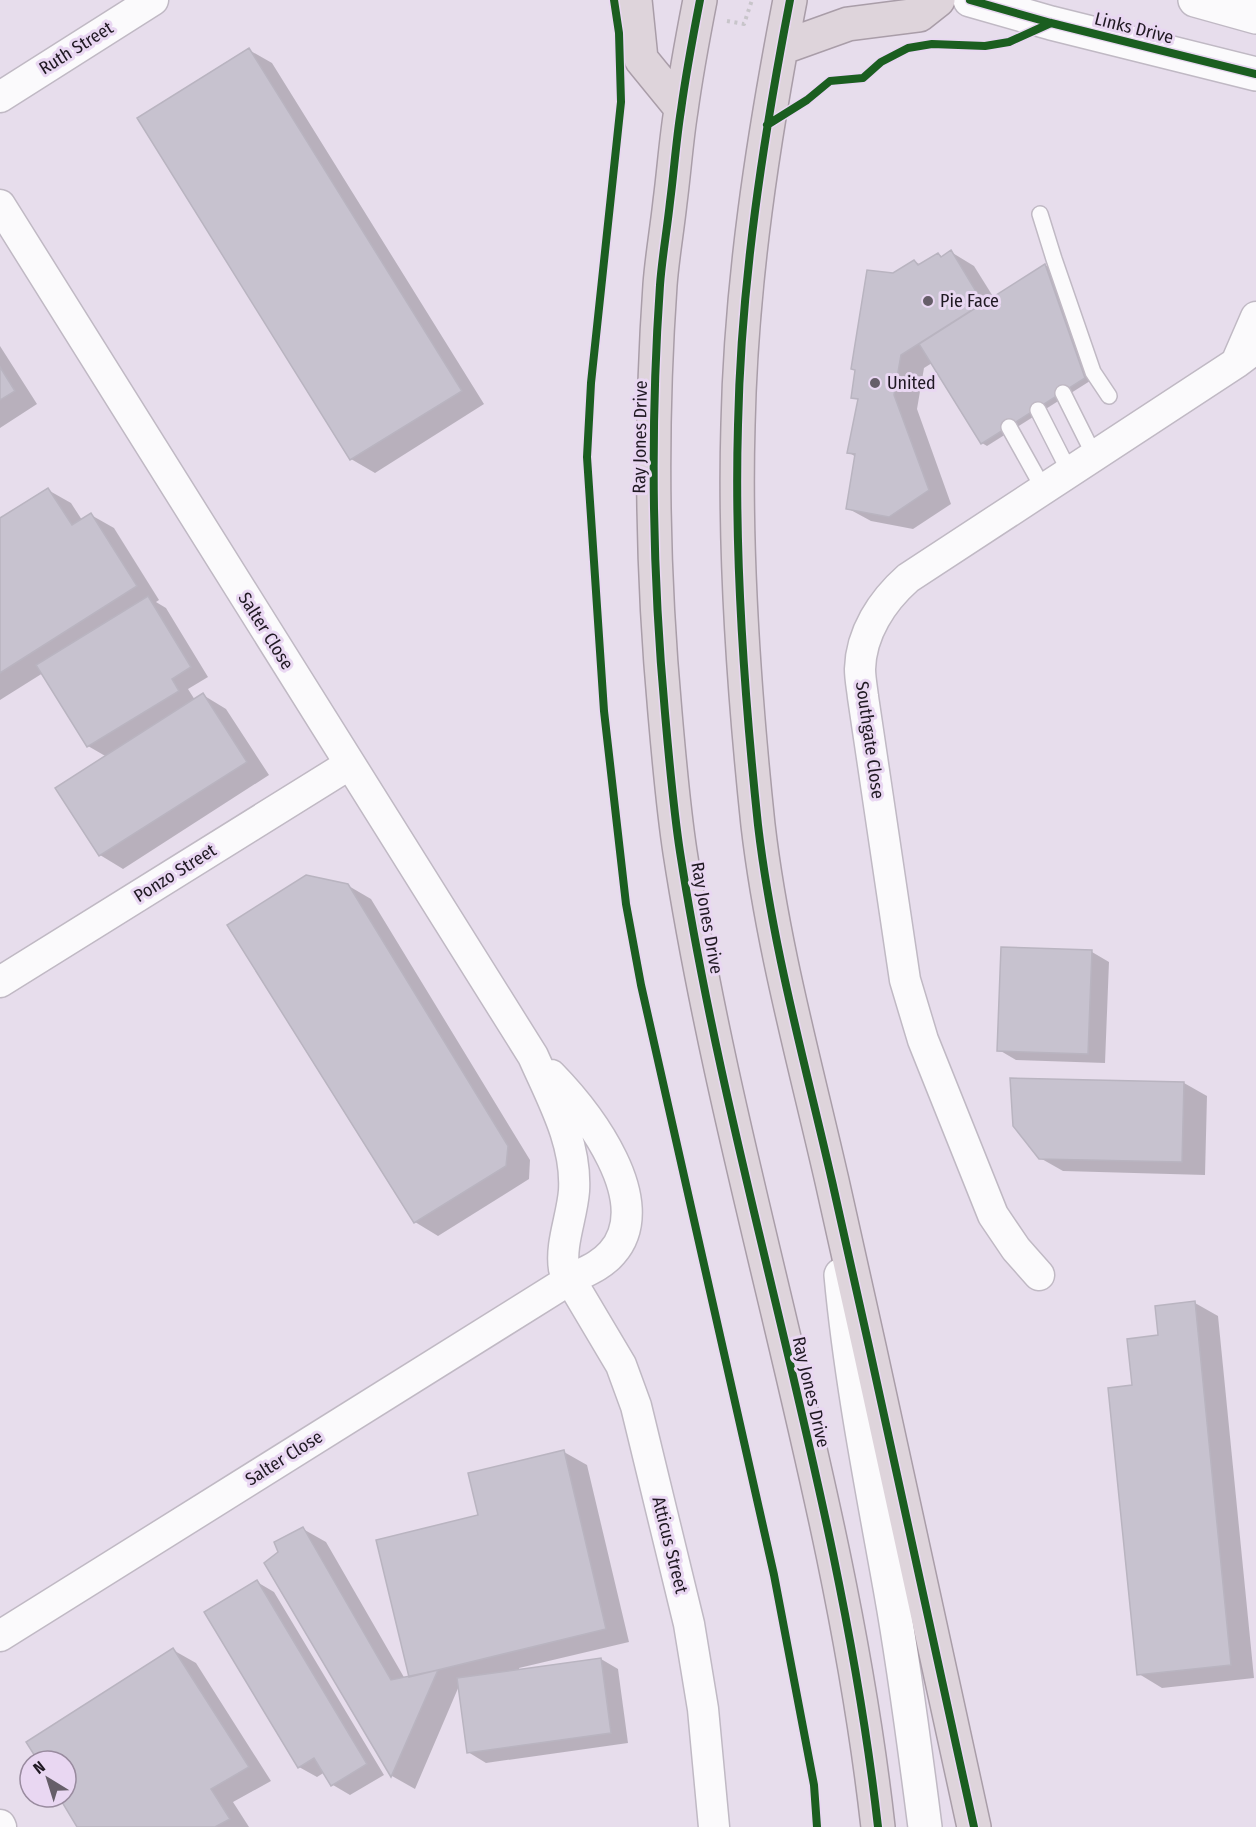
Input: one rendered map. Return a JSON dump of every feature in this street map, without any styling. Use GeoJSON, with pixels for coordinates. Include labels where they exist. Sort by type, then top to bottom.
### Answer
{"type":"FeatureCollection","features":[{"type":"Feature","properties":{"kind":"highway"},"geometry":{"type":"LineString","coordinates":[[635,0],[641,59],[681,108]]}},
{"type":"Feature","properties":{"kind":"highway","name":"Ray Jones Drive"},"geometry":{"type":"LineString","coordinates":[[700,0],[681,108],[660,282],[655,434],[657,611],[669,763],[696,945],[718,1053],[834,1559],[855,1670],[878,1827]]}},
{"type":"Feature","properties":{"kind":"highway"},"geometry":{"type":"LineString","coordinates":[[790,0],[767,125],[752,232],[741,357],[738,425],[743,662],[759,830],[789,1004],[832,1180],[974,1827]]}},
{"type":"Feature","properties":{"kind":"highway"},"geometry":{"type":"LineString","coordinates":[[781,48],[848,24],[919,15],[938,0]]}},
{"type":"Feature","properties":{"kind":"main road","name":"Links Drive"},"geometry":{"type":"LineString","coordinates":[[970,0],[1051,23],[1256,74]]}},
{"type":"Feature","properties":{"kind":"main road"},"geometry":{"type":"LineString","coordinates":[[1195,0],[1256,17]]}},
{"type":"Feature","properties":{"kind":"main road"},"geometry":{"type":"LineString","coordinates":[[832,1180],[855,1389],[900,1647],[925,1827]]}},
{"type":"Feature","properties":{"kind":"street","name":"Ruth Street"},"geometry":{"type":"LineString","coordinates":[[0,96],[153,0]]}},
{"type":"Feature","properties":{"kind":"street","name":"Salter Close"},"geometry":{"type":"LineString","coordinates":[[0,205],[532,1056],[565,1130],[574,1170],[573,1206],[563,1255],[564,1269],[569,1280]]}},
{"type":"Feature","properties":{"kind":"street","name":"Southgate Close"},"geometry":{"type":"LineString","coordinates":[[1039,1275],[1016,1249],[993,1215],[923,1040],[905,980],[860,669],[863,649],[870,628],[892,592],[908,578],[935,558],[1246,356],[1256,317]]}},
{"type":"Feature","properties":{"kind":"street","name":"Ponzo Street"},"geometry":{"type":"LineString","coordinates":[[0,982],[350,764]]}},
{"type":"Feature","properties":{"kind":"street","name":"Salter Close"},"geometry":{"type":"LineString","coordinates":[[0,1636],[569,1280],[597,1266],[614,1251],[625,1224],[625,1193],[615,1166],[593,1128],[569,1096],[532,1056]]}},
{"type":"Feature","properties":{"kind":"street","name":"Atticus Street"},"geometry":{"type":"LineString","coordinates":[[569,1280],[621,1365],[636,1406],[689,1624],[703,1709],[714,1827]]}},
{"type":"Feature","properties":{"kind":"lane"},"geometry":{"type":"LineString","coordinates":[[1040,214],[1094,372],[1109,396]]}},
{"type":"Feature","properties":{"kind":"lane"},"geometry":{"type":"LineString","coordinates":[[1064,393],[1094,455]]}},
{"type":"Feature","properties":{"kind":"lane"},"geometry":{"type":"LineString","coordinates":[[1038,410],[1069,471]]}},
{"type":"Feature","properties":{"kind":"lane"},"geometry":{"type":"LineString","coordinates":[[1010,427],[1043,488]]}},
{"type":"Feature","properties":{"kind":"building"},"geometry":{"type":"Polygon","coordinates":[[[249,48],[462,391],[350,460],[137,118],[249,48]]]}},
{"type":"Feature","properties":{"kind":"building","name":"United"},"geometry":{"type":"Polygon","coordinates":[[[951,250],[983,303],[901,355],[894,395],[929,490],[889,517],[846,509],[855,454],[847,453],[858,399],[851,398],[855,370],[851,369],[867,270],[893,273],[914,260],[918,265],[938,253],[941,257],[951,250]]]}},
{"type":"Feature","properties":{"kind":"building"},"geometry":{"type":"Polygon","coordinates":[[[1045,264],[1085,378],[981,444],[919,344],[1045,264]]]}},
{"type":"Feature","properties":{"kind":"building"},"geometry":{"type":"Polygon","coordinates":[[[0,367],[15,391],[0,400],[0,367]]]}},
{"type":"Feature","properties":{"kind":"building"},"geometry":{"type":"Polygon","coordinates":[[[48,488],[72,525],[91,513],[137,586],[0,673],[0,518],[48,488]]]}},
{"type":"Feature","properties":{"kind":"building"},"geometry":{"type":"Polygon","coordinates":[[[148,596],[191,667],[172,679],[179,691],[87,747],[36,665],[148,596]]]}},
{"type":"Feature","properties":{"kind":"building"},"geometry":{"type":"Polygon","coordinates":[[[203,693],[247,762],[99,856],[55,788],[203,693]]]}},
{"type":"Feature","properties":{"kind":"building"},"geometry":{"type":"Polygon","coordinates":[[[306,875],[348,884],[508,1146],[506,1166],[414,1223],[227,925],[306,875]]]}},
{"type":"Feature","properties":{"kind":"building"},"geometry":{"type":"Polygon","coordinates":[[[1001,947],[1092,950],[1088,1054],[997,1051],[1001,947]]]}},
{"type":"Feature","properties":{"kind":"building"},"geometry":{"type":"Polygon","coordinates":[[[1010,1078],[1184,1082],[1182,1162],[1039,1159],[1013,1126],[1010,1078]]]}},
{"type":"Feature","properties":{"kind":"building"},"geometry":{"type":"Polygon","coordinates":[[[1195,1301],[1231,1665],[1137,1675],[1108,1388],[1132,1385],[1127,1339],[1158,1335],[1155,1306],[1195,1301]]]}},
{"type":"Feature","properties":{"kind":"building"},"geometry":{"type":"Polygon","coordinates":[[[564,1450],[606,1629],[409,1677],[376,1540],[478,1515],[468,1473],[564,1450]]]}},
{"type":"Feature","properties":{"kind":"building"},"geometry":{"type":"Polygon","coordinates":[[[303,1527],[391,1680],[438,1670],[391,1777],[264,1563],[278,1552],[274,1542],[303,1527]]]}},
{"type":"Feature","properties":{"kind":"building"},"geometry":{"type":"Polygon","coordinates":[[[257,1580],[367,1764],[331,1786],[314,1758],[298,1768],[204,1612],[257,1580]]]}},
{"type":"Feature","properties":{"kind":"building"},"geometry":{"type":"Polygon","coordinates":[[[173,1648],[249,1767],[211,1789],[230,1819],[215,1827],[77,1827],[66,1809],[78,1809],[78,1749],[30,1749],[26,1742],[173,1648]]]}},
{"type":"Feature","properties":{"kind":"building"},"geometry":{"type":"Polygon","coordinates":[[[601,1658],[611,1733],[467,1753],[457,1678],[601,1658]]]}},
{"type":"Feature","properties":{"kind":"cycle path"},"geometry":{"type":"LineString","coordinates":[[614,0],[619,33],[621,102],[591,383],[587,457],[604,711],[626,904],[641,985],[774,1575],[814,1785],[817,1827]]}},
{"type":"Feature","properties":{"kind":"cycle path"},"geometry":{"type":"LineString","coordinates":[[700,0],[687,68],[661,275],[655,392],[654,499],[657,606],[675,817],[702,975],[727,1096],[813,1460],[839,1582],[861,1704],[878,1827]]}},
{"type":"Feature","properties":{"kind":"cycle path"},"geometry":{"type":"LineString","coordinates":[[790,0],[762,158],[749,265],[740,371],[737,525],[744,675],[758,825],[780,959],[832,1181],[974,1827]]}},
{"type":"Feature","properties":{"kind":"cycle path"},"geometry":{"type":"LineString","coordinates":[[970,0],[1051,23],[1256,74]]}},
{"type":"Feature","properties":{"kind":"cycle path"},"geometry":{"type":"LineString","coordinates":[[767,125],[807,100],[830,81],[863,78],[881,62],[908,48],[932,44],[985,46],[1009,42],[1051,23]]}},
{"type":"Feature","properties":{"kind":"place","name":"Pie Face"},"geometry":{"type":"Point","coordinates":[928,301]}},
{"type":"Feature","properties":{"kind":"place","name":"United"},"geometry":{"type":"Point","coordinates":[875,383]}}]}
